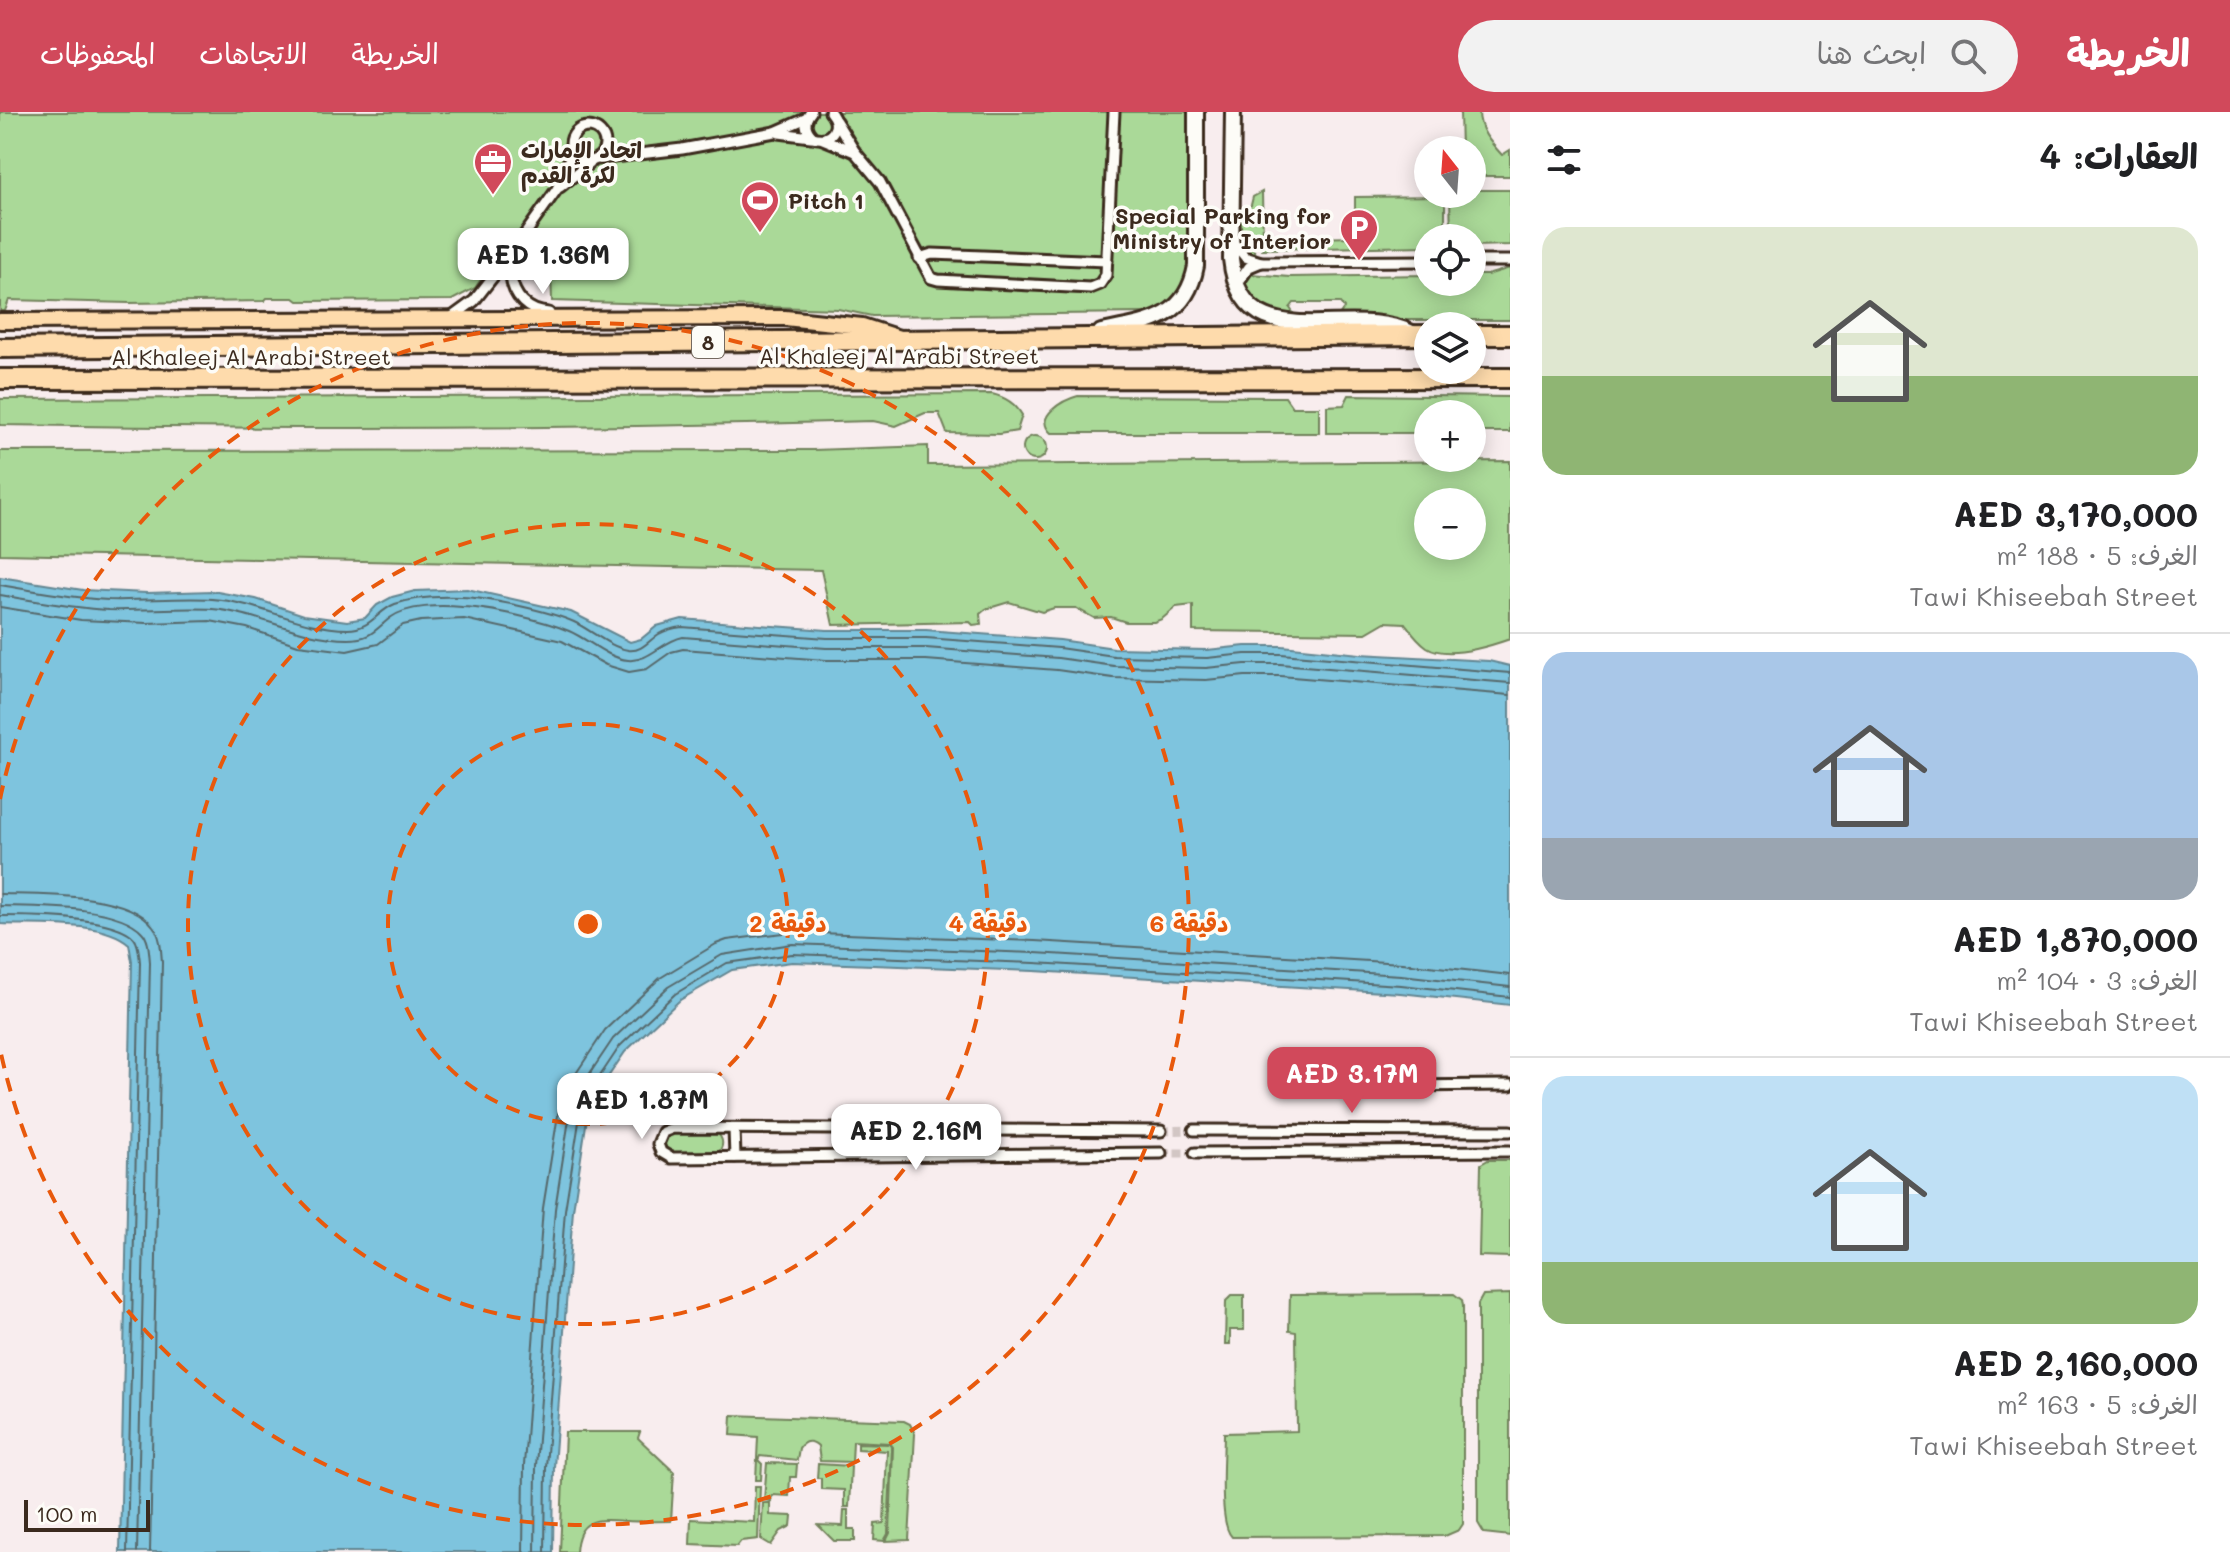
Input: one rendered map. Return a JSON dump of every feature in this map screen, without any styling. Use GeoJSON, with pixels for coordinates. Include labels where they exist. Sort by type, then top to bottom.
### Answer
{"type":"FeatureCollection","features":[{"type":"Feature","properties":{"kind":"highway","name":"Al Khaleej Al Arabi Street"},"geometry":{"type":"LineString","coordinates":[[0,348],[1414,335]]}},
{"type":"Feature","properties":{"kind":"highway"},"geometry":{"type":"LineString","coordinates":[[1486,335],[1510,335]]}},
{"type":"Feature","properties":{"kind":"highway","name":"Al Khaleej Al Arabi Street"},"geometry":{"type":"LineString","coordinates":[[0,379],[1510,378]]}},
{"type":"Feature","properties":{"kind":"main road"},"geometry":{"type":"LineString","coordinates":[[0,321],[797,319],[873,329],[907,341]]}},
{"type":"Feature","properties":{"kind":"street"},"geometry":{"type":"LineString","coordinates":[[833,115],[855,152],[880,182],[929,276],[938,280],[1090,288],[1103,281],[1107,261],[1114,112]]}},
{"type":"Feature","properties":{"kind":"street"},"geometry":{"type":"LineString","coordinates":[[1069,338],[1153,322],[1174,309],[1189,289],[1196,266],[1196,112]]}},
{"type":"Feature","properties":{"kind":"street"},"geometry":{"type":"LineString","coordinates":[[1233,112],[1232,267],[1238,290],[1253,310],[1277,321],[1378,323],[1414,332]]}},
{"type":"Feature","properties":{"kind":"street"},"geometry":{"type":"LineString","coordinates":[[573,151],[581,160],[595,160],[682,149],[775,132],[809,115]]}},
{"type":"Feature","properties":{"kind":"street"},"geometry":{"type":"LineString","coordinates":[[809,115],[806,128],[818,138]]}},
{"type":"Feature","properties":{"kind":"street"},"geometry":{"type":"LineString","coordinates":[[818,138],[832,134],[833,115]]}},
{"type":"Feature","properties":{"kind":"street"},"geometry":{"type":"LineString","coordinates":[[445,319],[470,306],[513,251],[557,189],[573,151],[572,139],[581,129],[589,127],[598,130],[605,140],[620,151],[633,154]]}},
{"type":"Feature","properties":{"kind":"street"},"geometry":{"type":"LineString","coordinates":[[775,132],[818,138],[855,152]]}},
{"type":"Feature","properties":{"kind":"street"},"geometry":{"type":"LineString","coordinates":[[557,189],[595,160],[605,149],[605,140]]}},
{"type":"Feature","properties":{"kind":"street"},"geometry":{"type":"LineString","coordinates":[[1231,239],[1245,257],[1261,262],[1414,261]]}},
{"type":"Feature","properties":{"kind":"street"},"geometry":{"type":"LineString","coordinates":[[513,251],[512,285],[526,306],[544,313],[577,314],[591,319]]}},
{"type":"Feature","properties":{"kind":"street"},"geometry":{"type":"LineString","coordinates":[[919,258],[932,254],[1107,261]]}},
{"type":"Feature","properties":{"kind":"street"},"geometry":{"type":"LineString","coordinates":[[1486,261],[1510,261]]}},
{"type":"Feature","properties":{"kind":"street"},"geometry":{"type":"LineString","coordinates":[[1238,290],[1244,272],[1261,262]]}},
{"type":"Feature","properties":{"kind":"street"},"geometry":{"type":"LineString","coordinates":[[1279,1070],[1356,1077],[1395,1086],[1510,1085]]}},
{"type":"Feature","properties":{"kind":"street"},"geometry":{"type":"LineString","coordinates":[[1161,1131],[673,1128],[665,1130],[658,1140],[661,1152],[671,1158],[1161,1153]]}},
{"type":"Feature","properties":{"kind":"street"},"geometry":{"type":"LineString","coordinates":[[734,1129],[735,1157]]}},
{"type":"Feature","properties":{"kind":"street"},"geometry":{"type":"LineString","coordinates":[[1194,1130],[1510,1131]]}},
{"type":"Feature","properties":{"kind":"street"},"geometry":{"type":"LineString","coordinates":[[1211,1130],[1211,1152]]}},
{"type":"Feature","properties":{"kind":"street"},"geometry":{"type":"LineString","coordinates":[[1195,1153],[1510,1151]]}},
{"type":"Feature","properties":{"kind":"green space"},"geometry":{"type":"Polygon","coordinates":[[[0,112],[1190,112],[1189,270],[1184,291],[1152,317],[1145,313],[872,316],[838,309],[552,301],[551,273],[506,243],[475,288],[452,300],[298,301],[294,298],[267,298],[264,301],[129,303],[9,300],[5,311],[0,311],[0,112]]]}},
{"type":"Feature","properties":{"kind":"green space"},"geometry":{"type":"Polygon","coordinates":[[[1460,112],[1479,112],[1483,130],[1493,145],[1502,155],[1510,150],[1510,176],[1486,176],[1486,136],[1461,136],[1460,112]]]}},
{"type":"Feature","properties":{"kind":"green space"},"geometry":{"type":"Polygon","coordinates":[[[1486,190],[1510,190],[1510,245],[1486,246],[1486,224],[1451,224],[1450,208],[1486,208],[1486,190]]]}},
{"type":"Feature","properties":{"kind":"green space"},"geometry":{"type":"Polygon","coordinates":[[[1262,192],[1263,239],[1355,237],[1355,197],[1414,196],[1414,208],[1445,208],[1445,224],[1414,224],[1414,246],[1262,249],[1262,244],[1251,245],[1256,254],[1245,250],[1242,245],[1240,219],[1253,197],[1262,192]]]}},
{"type":"Feature","properties":{"kind":"green space"},"geometry":{"type":"Polygon","coordinates":[[[1510,268],[1510,320],[1486,320],[1486,312],[1414,312],[1414,320],[1354,320],[1339,315],[1344,308],[1340,303],[1294,303],[1290,308],[1294,314],[1286,314],[1260,306],[1248,295],[1245,287],[1245,278],[1250,274],[1290,277],[1414,275],[1414,296],[1486,296],[1487,275],[1510,268]]]}},
{"type":"Feature","properties":{"kind":"green space"},"geometry":{"type":"Polygon","coordinates":[[[992,394],[1009,401],[1022,415],[1017,431],[999,434],[947,433],[939,413],[925,413],[896,426],[873,421],[436,428],[0,425],[0,399],[992,394]]]}},
{"type":"Feature","properties":{"kind":"green space"},"geometry":{"type":"Polygon","coordinates":[[[1349,395],[1510,397],[1510,432],[1486,432],[1486,400],[1414,400],[1414,433],[1327,433],[1327,406],[1344,405],[1349,395]]]}},
{"type":"Feature","properties":{"kind":"green space"},"geometry":{"type":"Polygon","coordinates":[[[1078,396],[1285,397],[1292,407],[1319,407],[1319,433],[1051,433],[1046,427],[1048,415],[1058,405],[1078,396]]]}},
{"type":"Feature","properties":{"kind":"green space"},"geometry":{"type":"Polygon","coordinates":[[[1035,436],[1044,439],[1047,448],[1044,457],[1035,460],[1026,457],[1023,448],[1026,439],[1035,436]]]}},
{"type":"Feature","properties":{"kind":"green space"},"geometry":{"type":"Polygon","coordinates":[[[928,446],[928,465],[1414,462],[1414,472],[1486,472],[1486,461],[1510,461],[1510,639],[1468,650],[1446,652],[1427,647],[1405,623],[1385,622],[1366,633],[1193,631],[1193,605],[1176,607],[1154,622],[1094,618],[1076,608],[1054,608],[1042,612],[1009,602],[986,609],[980,614],[981,624],[833,625],[821,570],[0,554],[0,451],[813,450],[928,446]]]}},
{"type":"Feature","properties":{"kind":"green space"},"geometry":{"type":"Polygon","coordinates":[[[671,1131],[717,1133],[722,1146],[717,1154],[676,1154],[662,1147],[662,1141],[671,1131]]]}},
{"type":"Feature","properties":{"kind":"green space"},"geometry":{"type":"Polygon","coordinates":[[[1488,1160],[1510,1160],[1510,1257],[1479,1256],[1481,1164],[1488,1160]]]}},
{"type":"Feature","properties":{"kind":"green space"},"geometry":{"type":"Polygon","coordinates":[[[1454,1294],[1462,1300],[1463,1306],[1463,1524],[1459,1530],[1445,1536],[1232,1537],[1223,1504],[1224,1433],[1297,1431],[1296,1332],[1289,1331],[1290,1295],[1454,1294]]]}},
{"type":"Feature","properties":{"kind":"green space"},"geometry":{"type":"Polygon","coordinates":[[[1510,1294],[1510,1536],[1484,1533],[1478,1523],[1478,1304],[1483,1295],[1510,1294]]]}},
{"type":"Feature","properties":{"kind":"green space"},"geometry":{"type":"Polygon","coordinates":[[[1232,1295],[1244,1295],[1244,1330],[1230,1330],[1230,1344],[1225,1344],[1226,1301],[1232,1295]]]}},
{"type":"Feature","properties":{"kind":"green space"},"geometry":{"type":"Polygon","coordinates":[[[732,1415],[904,1421],[910,1424],[915,1434],[909,1540],[886,1541],[890,1533],[893,1447],[890,1443],[853,1441],[852,1462],[820,1461],[818,1446],[806,1442],[799,1448],[797,1460],[760,1456],[761,1480],[756,1480],[758,1437],[731,1435],[732,1415]]]}},
{"type":"Feature","properties":{"kind":"green space"},"geometry":{"type":"Polygon","coordinates":[[[565,1432],[640,1432],[638,1438],[674,1472],[671,1521],[598,1521],[585,1526],[576,1552],[560,1552],[565,1432]]]}},
{"type":"Feature","properties":{"kind":"green space"},"geometry":{"type":"Polygon","coordinates":[[[858,1443],[889,1444],[892,1448],[888,1534],[884,1541],[874,1540],[875,1524],[884,1523],[887,1451],[858,1449],[858,1443]]]}},
{"type":"Feature","properties":{"kind":"green space"},"geometry":{"type":"Polygon","coordinates":[[[767,1463],[797,1464],[796,1477],[790,1477],[789,1496],[772,1495],[771,1501],[764,1500],[767,1463]]]}},
{"type":"Feature","properties":{"kind":"green space"},"geometry":{"type":"Polygon","coordinates":[[[818,1464],[851,1466],[849,1507],[844,1507],[844,1490],[821,1489],[821,1478],[817,1478],[818,1464]]]}},
{"type":"Feature","properties":{"kind":"green space"},"geometry":{"type":"Polygon","coordinates":[[[755,1486],[760,1486],[758,1539],[741,1541],[737,1546],[690,1544],[691,1519],[754,1522],[755,1486]]]}},
{"type":"Feature","properties":{"kind":"green space"},"geometry":{"type":"Polygon","coordinates":[[[763,1503],[770,1503],[770,1515],[792,1516],[791,1526],[781,1531],[771,1545],[761,1539],[763,1503]]]}},
{"type":"Feature","properties":{"kind":"green space"},"geometry":{"type":"Polygon","coordinates":[[[844,1510],[848,1510],[848,1529],[855,1529],[855,1541],[834,1541],[818,1525],[843,1526],[844,1510]]]}},
{"type":"Feature","properties":{"kind":"water"},"geometry":{"type":"Polygon","coordinates":[[[0,577],[83,590],[147,593],[212,591],[256,599],[304,615],[347,621],[365,618],[377,605],[392,597],[415,591],[467,589],[571,612],[630,642],[641,639],[657,626],[682,619],[827,630],[926,630],[1060,640],[1114,648],[1207,650],[1282,646],[1489,661],[1510,666],[1510,1005],[1400,993],[1034,971],[792,962],[732,970],[680,1000],[625,1052],[589,1105],[573,1210],[554,1467],[553,1552],[120,1552],[132,961],[129,944],[103,931],[68,926],[0,924],[0,577]]]}},
{"type":"Feature","properties":{"kind":"tunnel"},"geometry":{"type":"LineString","coordinates":[[1161,1131],[1194,1130]]}},
{"type":"Feature","properties":{"kind":"tunnel"},"geometry":{"type":"LineString","coordinates":[[1161,1153],[1195,1153]]}},
{"type":"Feature","properties":{"kind":"place","name":"اتحاد الإمارات لكرة القدم"},"geometry":{"type":"Point","coordinates":[493,196]}},
{"type":"Feature","properties":{"kind":"place","name":"Pitch 1"},"geometry":{"type":"Point","coordinates":[760,234]}},
{"type":"Feature","properties":{"kind":"place","name":"Special Parking for Ministry of Interior"},"geometry":{"type":"Point","coordinates":[1359,262]}}]}
